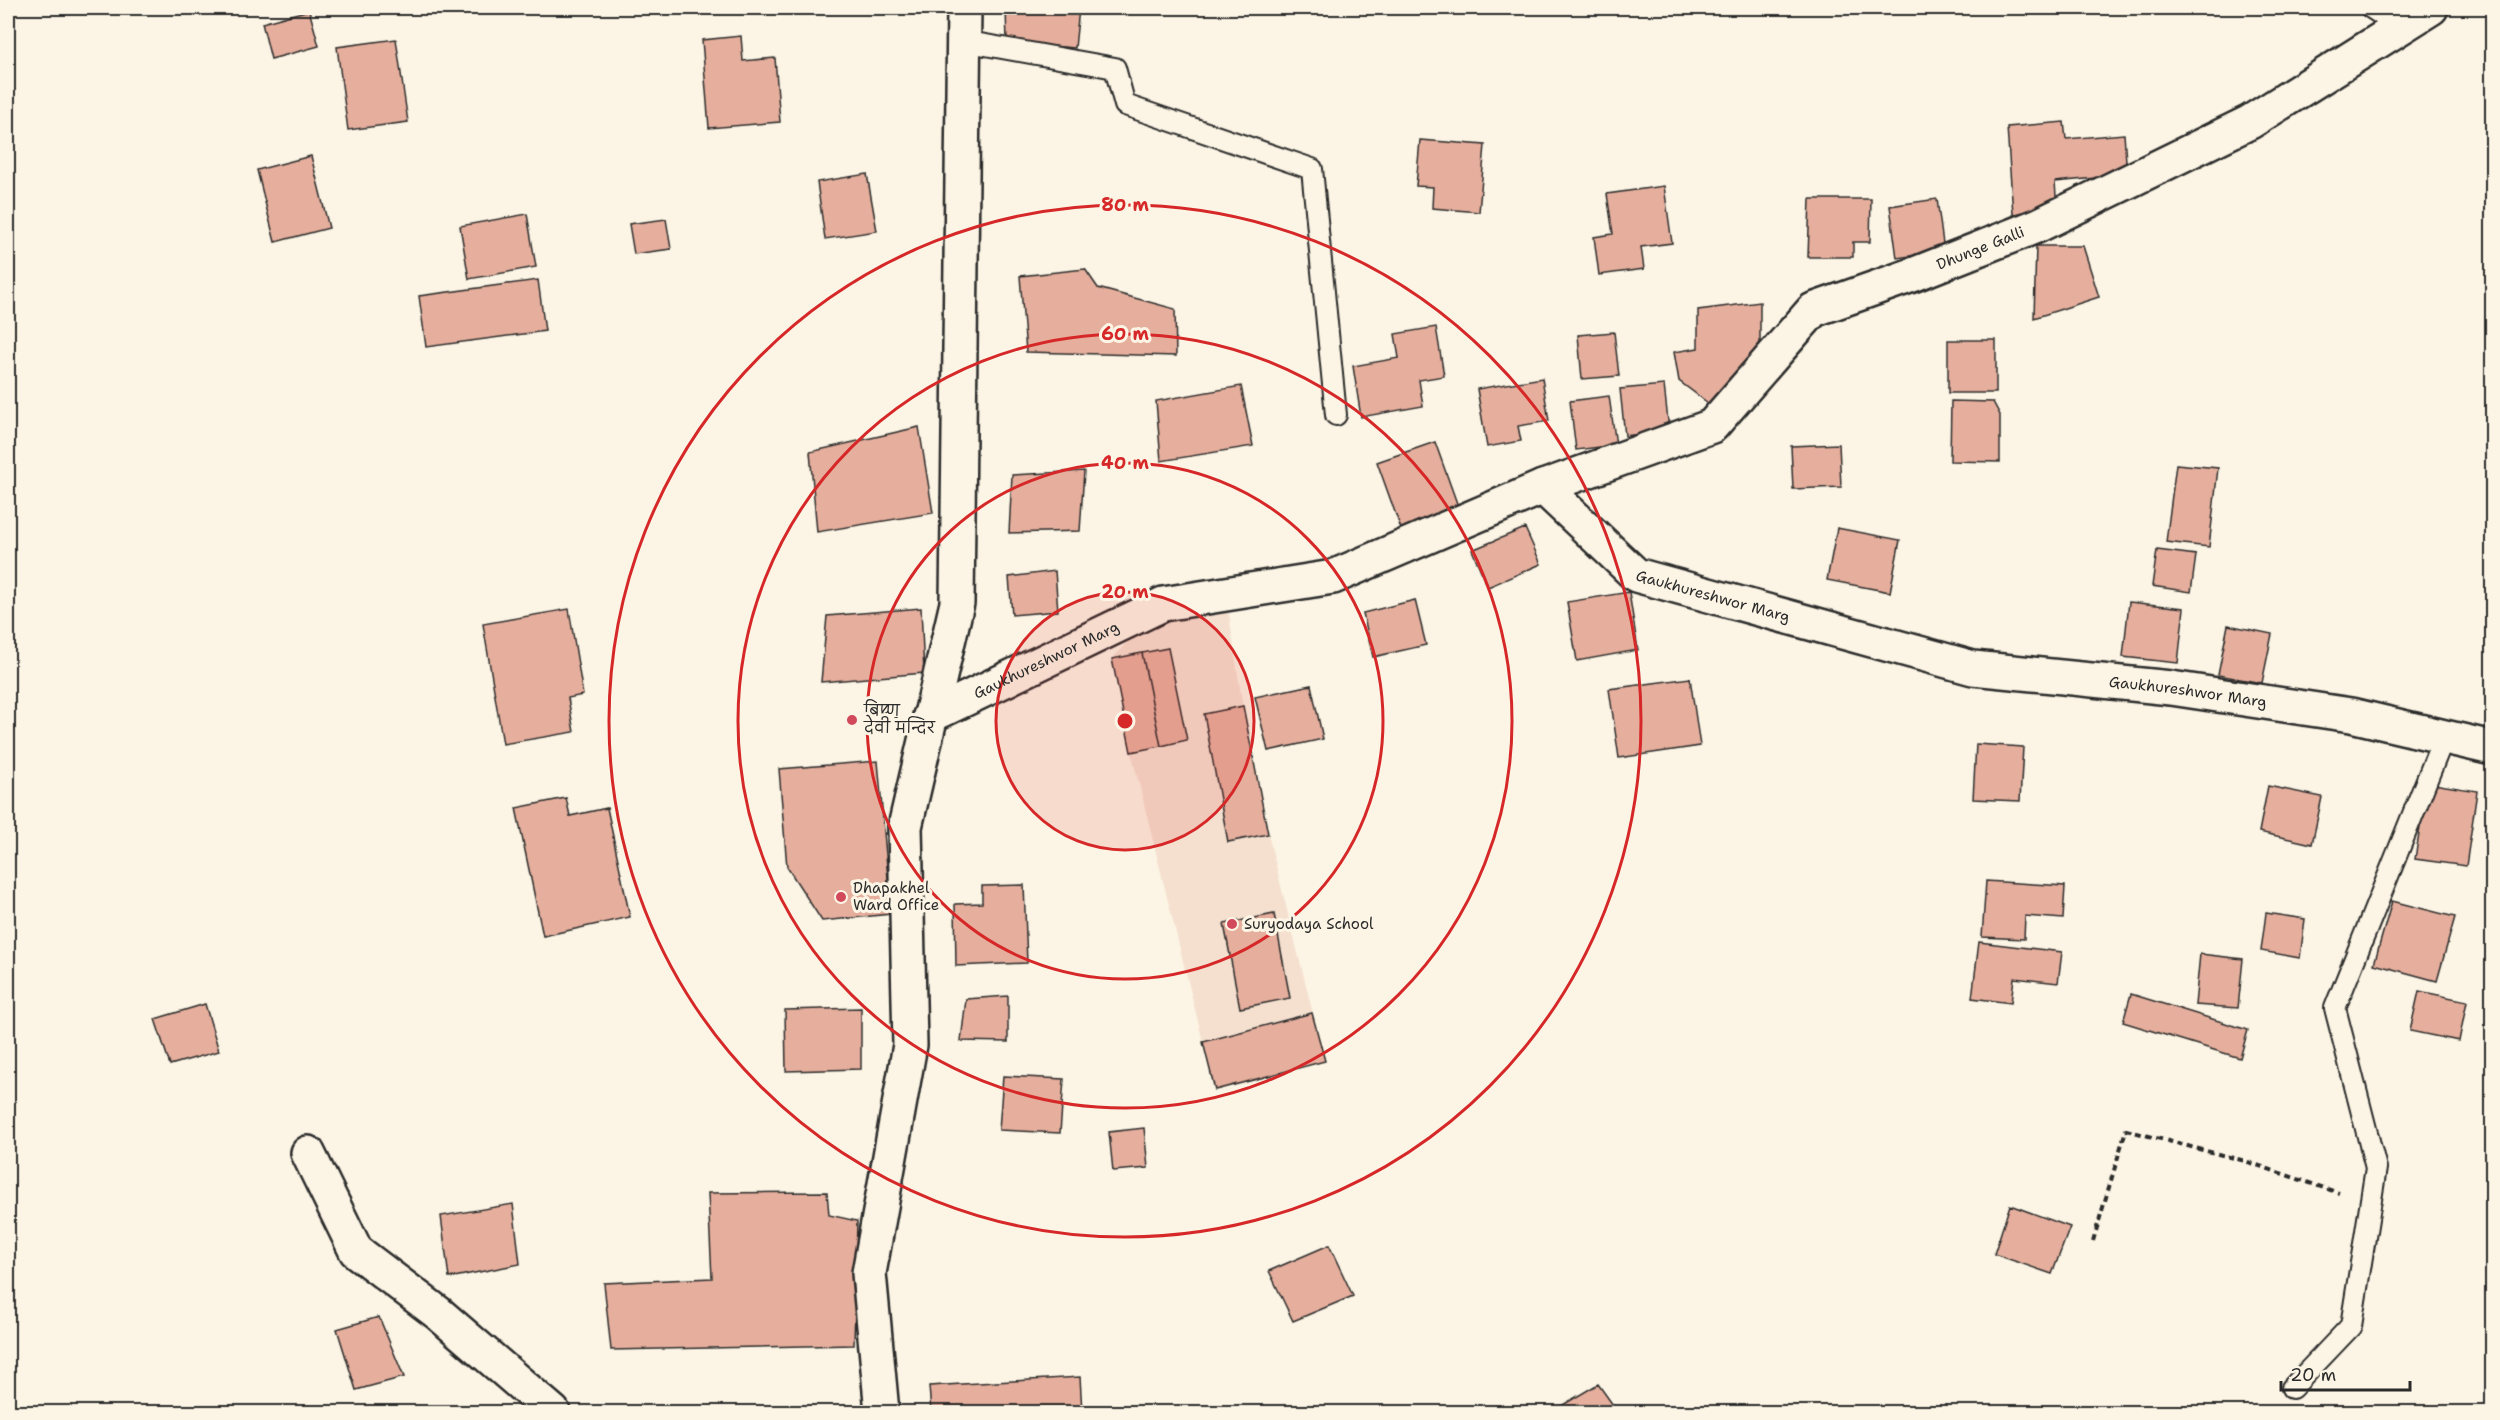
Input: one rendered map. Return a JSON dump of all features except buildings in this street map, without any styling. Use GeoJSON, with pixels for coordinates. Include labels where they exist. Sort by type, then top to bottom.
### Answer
{"type":"FeatureCollection","features":[{"type":"Feature","properties":{"kind":"street"},"geometry":{"type":"LineString","coordinates":[[882,1413],[869,1274],[909,1046],[905,827],[957,603],[963,8]]}},
{"type":"Feature","properties":{"kind":"street","name":"Dhunge Galli"},"geometry":{"type":"LineString","coordinates":[[1543,487],[1712,426],[1813,310],[1915,274],[2050,220],[2250,122],[2431,8]]}},
{"type":"Feature","properties":{"kind":"street","name":"Gaukhureshwor Marg"},"geometry":{"type":"LineString","coordinates":[[930,716],[1163,604],[1333,577],[1543,487],[1636,575],[1973,668],[2171,688],[2351,715],[2493,748]]}},
{"type":"Feature","properties":{"kind":"street"},"geometry":{"type":"LineString","coordinates":[[309,1152],[356,1251],[438,1313],[553,1413]]}},
{"type":"Feature","properties":{"kind":"lane"},"geometry":{"type":"LineString","coordinates":[[2371,8],[2400,27]]}},
{"type":"Feature","properties":{"kind":"lane"},"geometry":{"type":"LineString","coordinates":[[963,41],[1115,68],[1125,105],[1312,169],[1336,415]]}},
{"type":"Feature","properties":{"kind":"lane"},"geometry":{"type":"LineString","coordinates":[[2292,1388],[2351,1326],[2376,1168],[2334,1008],[2444,737]]}},
{"type":"Feature","properties":{"kind":"path"},"geometry":{"type":"LineString","coordinates":[[2093,1241],[2126,1130],[2245,1161],[2370,1204]]}},
{"type":"Feature","properties":{"kind":"shaded area","name":"Suryodaya School"},"geometry":{"type":"Polygon","coordinates":[[[1228,608],[1243,707],[1268,834],[1325,1061],[1215,1090],[1131,752],[1112,659],[1140,627],[1228,608]]]}},
{"type":"Feature","properties":{"kind":"place","name":"बिष्णु देवी मन्दिर"},"geometry":{"type":"Point","coordinates":[852,720]}},
{"type":"Feature","properties":{"kind":"place","name":"Dhapakhel Ward Office"},"geometry":{"type":"Point","coordinates":[841,897]}},
{"type":"Feature","properties":{"kind":"place","name":"Suryodaya School"},"geometry":{"type":"Point","coordinates":[1232,924]}}]}
